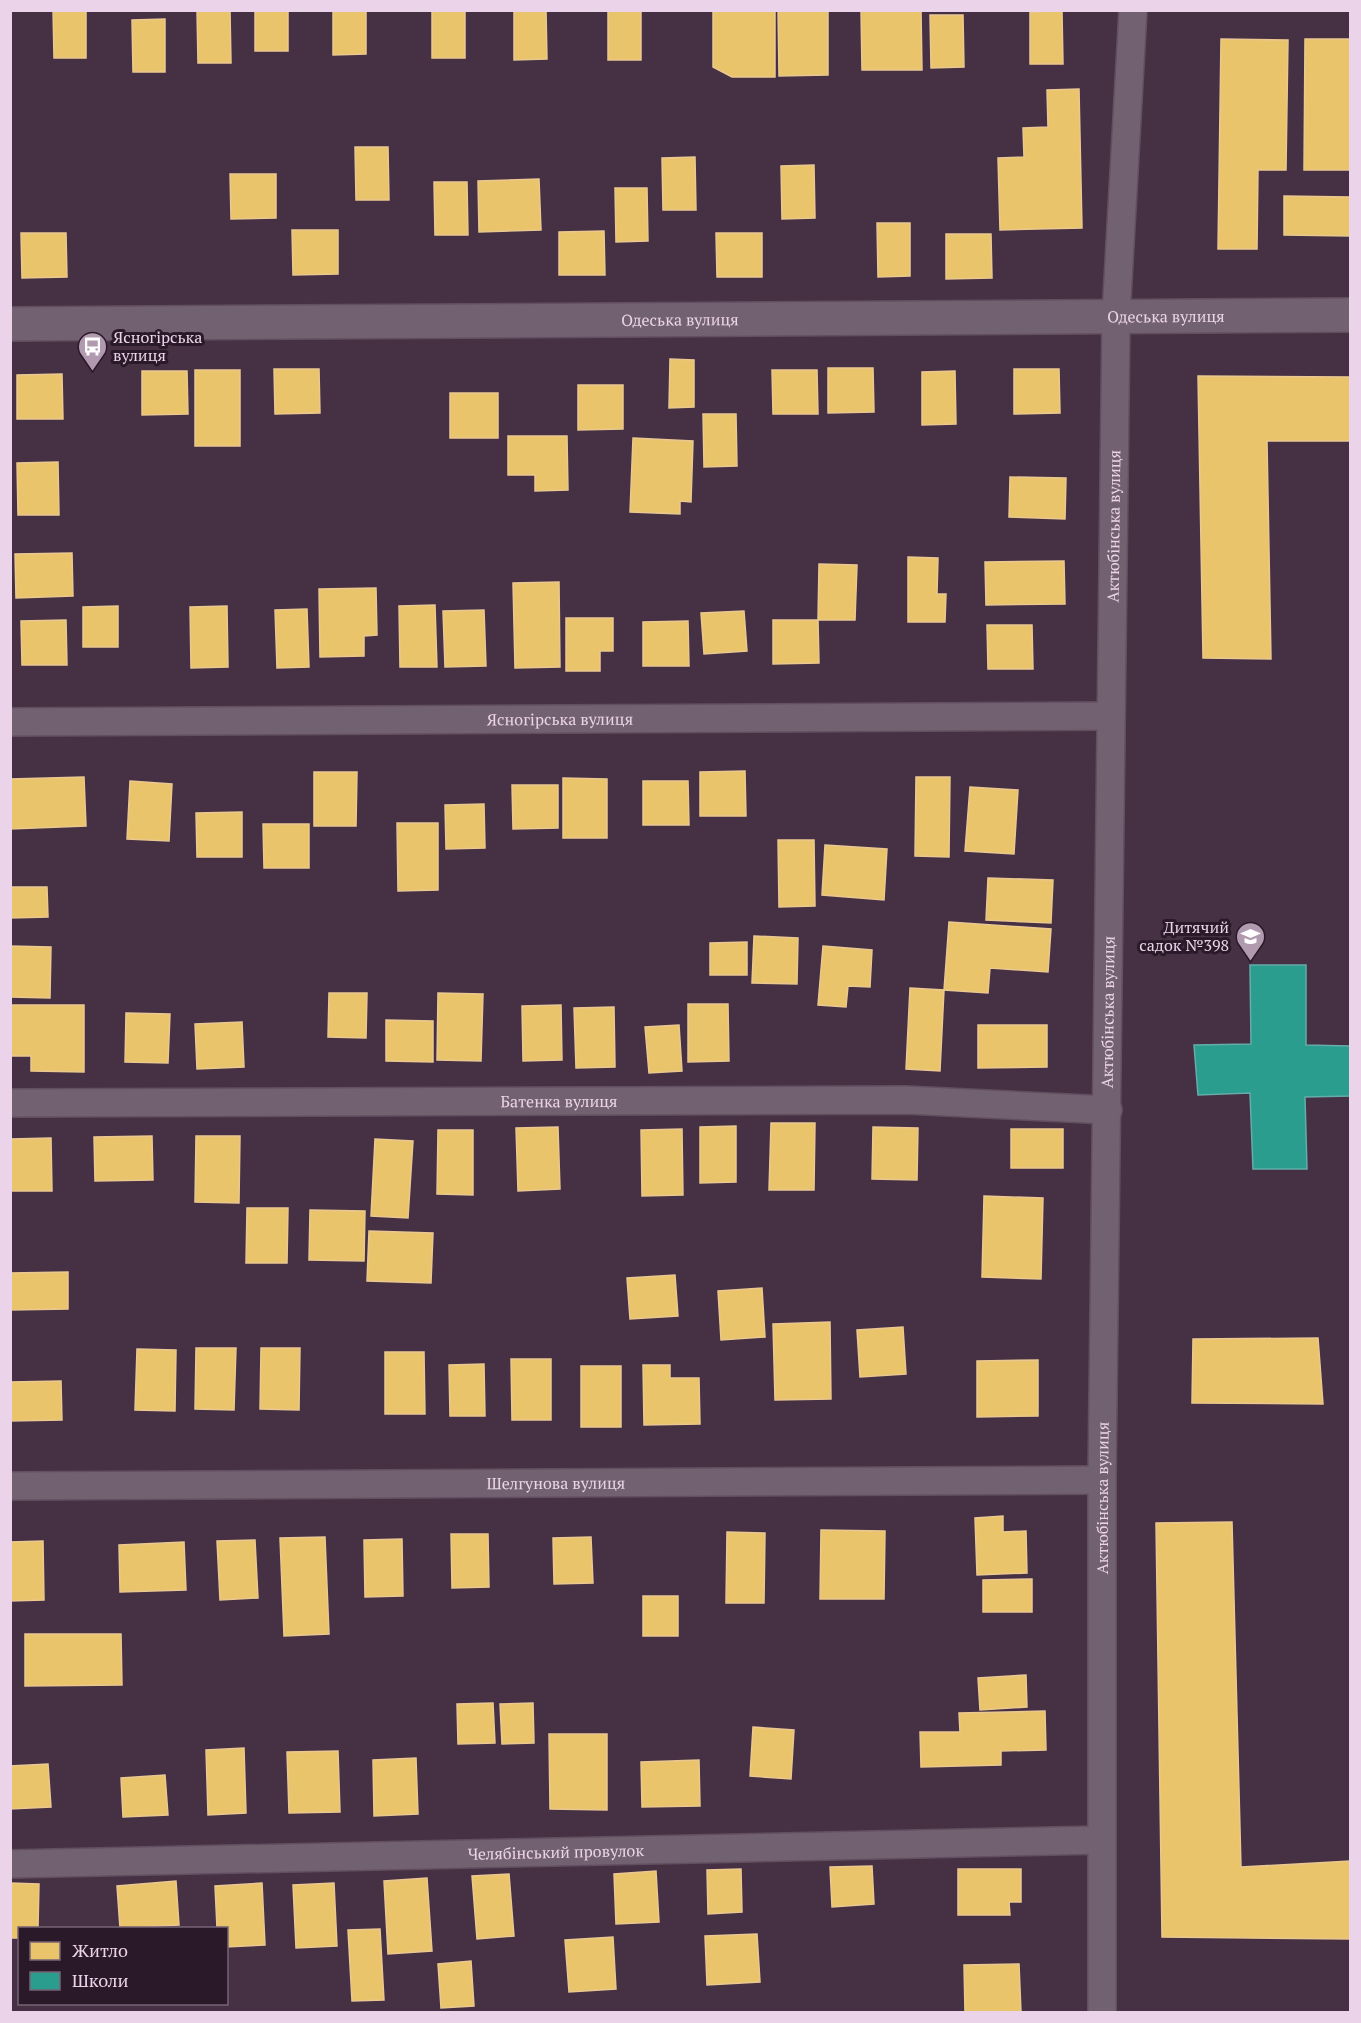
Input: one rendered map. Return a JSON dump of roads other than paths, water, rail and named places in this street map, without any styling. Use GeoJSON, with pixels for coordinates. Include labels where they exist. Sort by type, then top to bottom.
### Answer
{"type":"FeatureCollection","features":[{"type":"Feature","properties":{"kind":"street","name":"Актюбінська вулиця"},"geometry":{"type":"LineString","coordinates":[[1102,2013],[1102,1480],[1116,316],[1133,10]]}},
{"type":"Feature","properties":{"kind":"street","name":"Одеська вулиця"},"geometry":{"type":"LineString","coordinates":[[10,324],[1350,315]]}},
{"type":"Feature","properties":{"kind":"street","name":"Ясногірська вулиця"},"geometry":{"type":"LineString","coordinates":[[10,722],[1111,716]]}},
{"type":"Feature","properties":{"kind":"street","name":"Батенка вулиця"},"geometry":{"type":"LineString","coordinates":[[10,1103],[906,1100],[1108,1110]]}},
{"type":"Feature","properties":{"kind":"street","name":"Шелгунова вулиця"},"geometry":{"type":"LineString","coordinates":[[10,1486],[1102,1480]]}},
{"type":"Feature","properties":{"kind":"street","name":"Челябінський провулок"},"geometry":{"type":"LineString","coordinates":[[10,1864],[1101,1840]]}},
{"type":"Feature","properties":{"kind":"place","name":"Ясногірська вулиця"},"geometry":{"type":"Point","coordinates":[92,372]}},
{"type":"Feature","properties":{"kind":"place","name":"Дитячий садок №398"},"geometry":{"type":"Point","coordinates":[1250,962]}}]}
